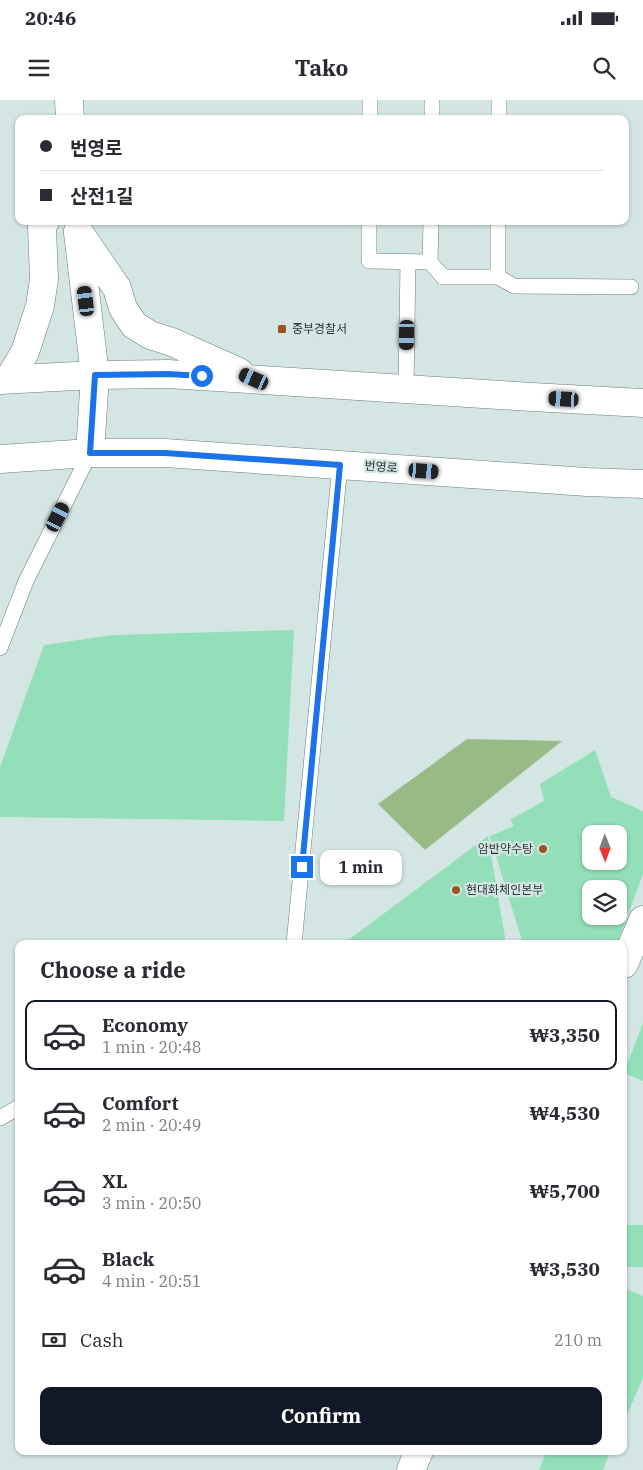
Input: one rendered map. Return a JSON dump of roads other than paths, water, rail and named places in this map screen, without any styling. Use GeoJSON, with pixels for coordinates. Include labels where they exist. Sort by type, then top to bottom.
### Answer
{"type":"FeatureCollection","features":[{"type":"Feature","properties":{"kind":"main road"},"geometry":{"type":"LineString","coordinates":[[69,100],[70,115]]}},
{"type":"Feature","properties":{"kind":"main road"},"geometry":{"type":"LineString","coordinates":[[9,379],[25,352],[40,306],[44,279],[43,225]]}},
{"type":"Feature","properties":{"kind":"main road"},"geometry":{"type":"LineString","coordinates":[[78,226],[95,375],[90,453]]}},
{"type":"Feature","properties":{"kind":"main road"},"geometry":{"type":"LineString","coordinates":[[78,226],[117,288],[123,308],[134,325],[150,335],[172,342],[254,379]]}},
{"type":"Feature","properties":{"kind":"main road"},"geometry":{"type":"LineString","coordinates":[[9,379],[168,374],[643,403]]}},
{"type":"Feature","properties":{"kind":"main road","name":"번영로"},"geometry":{"type":"LineString","coordinates":[[7,458],[90,453],[165,453],[569,481],[643,484]]}},
{"type":"Feature","properties":{"kind":"main road"},"geometry":{"type":"LineString","coordinates":[[627,957],[643,920]]}},
{"type":"Feature","properties":{"kind":"main road"},"geometry":{"type":"LineString","coordinates":[[411,1470],[417,1455]]}},
{"type":"Feature","properties":{"kind":"lane"},"geometry":{"type":"LineString","coordinates":[[370,100],[370,115]]}},
{"type":"Feature","properties":{"kind":"lane"},"geometry":{"type":"LineString","coordinates":[[432,100],[432,115]]}},
{"type":"Feature","properties":{"kind":"lane"},"geometry":{"type":"LineString","coordinates":[[499,100],[499,115]]}},
{"type":"Feature","properties":{"kind":"lane"},"geometry":{"type":"LineString","coordinates":[[369,225],[369,261],[430,262]]}},
{"type":"Feature","properties":{"kind":"lane"},"geometry":{"type":"LineString","coordinates":[[431,225],[430,262],[443,277],[498,277],[514,286],[631,287]]}},
{"type":"Feature","properties":{"kind":"lane"},"geometry":{"type":"LineString","coordinates":[[498,225],[498,277]]}},
{"type":"Feature","properties":{"kind":"lane"},"geometry":{"type":"LineString","coordinates":[[406,389],[408,262]]}},
{"type":"Feature","properties":{"kind":"lane"},"geometry":{"type":"LineString","coordinates":[[0,648],[26,582],[90,453]]}},
{"type":"Feature","properties":{"kind":"lane"},"geometry":{"type":"LineString","coordinates":[[294,940],[340,465]]}},
{"type":"Feature","properties":{"kind":"lane"},"geometry":{"type":"LineString","coordinates":[[0,1118],[15,1109]]}},
{"type":"Feature","properties":{"kind":"place","name":"중부경찰서"},"geometry":{"type":"Point","coordinates":[282,329]}},
{"type":"Feature","properties":{"kind":"place","name":"암반약수탕"},"geometry":{"type":"Point","coordinates":[543,849]}},
{"type":"Feature","properties":{"kind":"place","name":"현대화체인본부"},"geometry":{"type":"Point","coordinates":[456,890]}}]}
